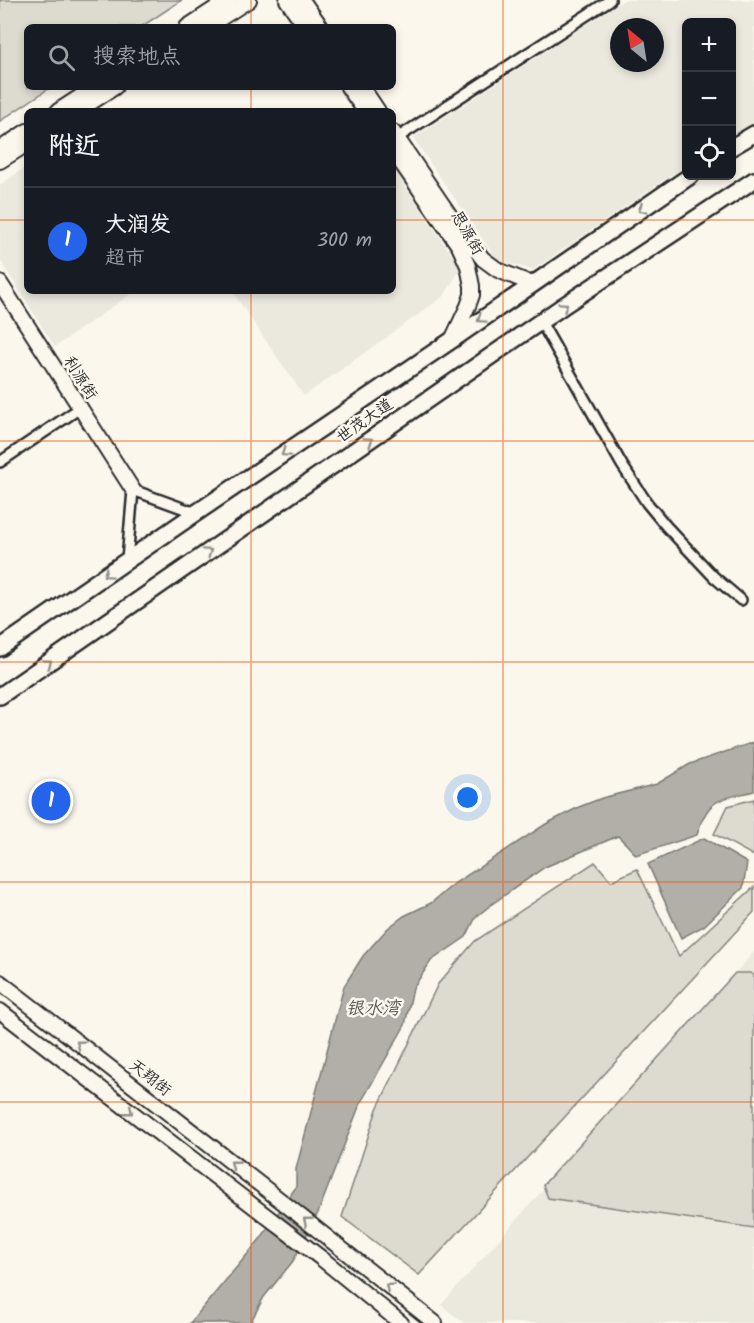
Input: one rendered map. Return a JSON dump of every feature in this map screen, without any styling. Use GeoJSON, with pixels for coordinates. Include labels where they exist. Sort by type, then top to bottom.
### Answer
{"type":"FeatureCollection","features":[{"type":"Feature","properties":{"kind":"main road"},"geometry":{"type":"LineString","coordinates":[[191,24],[228,0]]}},
{"type":"Feature","properties":{"kind":"main road"},"geometry":{"type":"LineString","coordinates":[[212,24],[249,0]]}},
{"type":"Feature","properties":{"kind":"main road"},"geometry":{"type":"LineString","coordinates":[[287,0],[304,24]]}},
{"type":"Feature","properties":{"kind":"main road"},"geometry":{"type":"LineString","coordinates":[[302,0],[319,24]]}},
{"type":"Feature","properties":{"kind":"main road"},"geometry":{"type":"LineString","coordinates":[[63,108],[90,90]]}},
{"type":"Feature","properties":{"kind":"main road"},"geometry":{"type":"LineString","coordinates":[[83,108],[110,90]]}},
{"type":"Feature","properties":{"kind":"main road"},"geometry":{"type":"LineString","coordinates":[[350,90],[363,108]]}},
{"type":"Feature","properties":{"kind":"main road"},"geometry":{"type":"LineString","coordinates":[[364,90],[376,108]]}},
{"type":"Feature","properties":{"kind":"main road"},"geometry":{"type":"LineString","coordinates":[[0,149],[24,133]]}},
{"type":"Feature","properties":{"kind":"main road"},"geometry":{"type":"LineString","coordinates":[[736,145],[754,134]]}},
{"type":"Feature","properties":{"kind":"main road","name":"思源街"},"geometry":{"type":"LineString","coordinates":[[396,144],[483,260],[498,270],[532,284]]}},
{"type":"Feature","properties":{"kind":"main road","name":"思源街"},"geometry":{"type":"LineString","coordinates":[[396,144],[459,246],[468,266],[472,295],[452,340]]}},
{"type":"Feature","properties":{"kind":"main road"},"geometry":{"type":"LineString","coordinates":[[0,161],[24,146]]}},
{"type":"Feature","properties":{"kind":"main road","name":"世茂大道"},"geometry":{"type":"LineString","coordinates":[[0,648],[684,180]]}},
{"type":"Feature","properties":{"kind":"main road","name":"世茂大道"},"geometry":{"type":"LineString","coordinates":[[0,696],[541,322],[754,180]]}},
{"type":"Feature","properties":{"kind":"main road","name":"利源街"},"geometry":{"type":"LineString","coordinates":[[0,283],[133,490]]}},
{"type":"Feature","properties":{"kind":"main road","name":"天翔街"},"geometry":{"type":"LineString","coordinates":[[0,982],[435,1323]]}},
{"type":"Feature","properties":{"kind":"main road"},"geometry":{"type":"LineString","coordinates":[[0,1011],[321,1258],[401,1323]]}},
{"type":"Feature","properties":{"kind":"street"},"geometry":{"type":"LineString","coordinates":[[396,140],[610,0]]}},
{"type":"Feature","properties":{"kind":"street"},"geometry":{"type":"LineString","coordinates":[[541,322],[646,503],[714,577],[741,600]]}},
{"type":"Feature","properties":{"kind":"street"},"geometry":{"type":"LineString","coordinates":[[0,462],[80,408]]}},
{"type":"Feature","properties":{"kind":"street"},"geometry":{"type":"LineString","coordinates":[[127,560],[133,490],[196,513]]}},
{"type":"Feature","properties":{"kind":"shaded area"},"geometry":{"type":"Polygon","coordinates":[[[0,0],[182,0],[146,24],[24,24],[24,90],[46,90],[0,121],[0,0]]]}},
{"type":"Feature","properties":{"kind":"shaded area"},"geometry":{"type":"Polygon","coordinates":[[[624,0],[754,0],[754,125],[736,136],[736,18],[682,18],[682,168],[533,270],[497,260],[413,138],[624,0]]]}},
{"type":"Feature","properties":{"kind":"shaded area"},"geometry":{"type":"Polygon","coordinates":[[[24,168],[24,294],[131,294],[55,347],[0,260],[0,185],[24,168]]]}},
{"type":"Feature","properties":{"kind":"shaded area"},"geometry":{"type":"Polygon","coordinates":[[[396,173],[461,268],[444,296],[304,396],[234,294],[396,294],[396,173]]]}},
{"type":"Feature","properties":{"kind":"shaded area"},"geometry":{"type":"Polygon","coordinates":[[[754,799],[754,856],[714,834],[728,806],[754,799]]]}},
{"type":"Feature","properties":{"kind":"shaded area"},"geometry":{"type":"Polygon","coordinates":[[[595,862],[611,881],[637,869],[679,956],[754,887],[754,912],[419,1275],[342,1217],[377,1109],[438,984],[475,941],[595,862]]]}},
{"type":"Feature","properties":{"kind":"shaded area"},"geometry":{"type":"Polygon","coordinates":[[[754,952],[754,1323],[464,1323],[441,1305],[754,952]]]}},
{"type":"Feature","properties":{"kind":"shaded area"},"geometry":{"type":"Polygon","coordinates":[[[735,973],[754,975],[754,1228],[548,1198],[543,1185],[735,973]]]}},
{"type":"Feature","properties":{"kind":"water","name":"银水湾"},"geometry":{"type":"Polygon","coordinates":[[[754,742],[754,791],[716,802],[706,813],[697,835],[636,855],[618,836],[545,867],[476,917],[466,937],[431,961],[413,988],[405,1025],[360,1104],[318,1213],[293,1261],[264,1297],[250,1323],[190,1323],[261,1238],[296,1187],[296,1169],[344,986],[363,956],[388,928],[404,916],[431,903],[455,883],[546,824],[579,807],[602,798],[657,784],[690,764],[754,742]]]}},
{"type":"Feature","properties":{"kind":"water"},"geometry":{"type":"Polygon","coordinates":[[[704,838],[747,863],[743,888],[704,926],[681,938],[648,864],[704,838]]]}},
{"type":"Feature","properties":{"kind":"place","name":"大润发"},"geometry":{"type":"Point","coordinates":[51,801]}}]}
